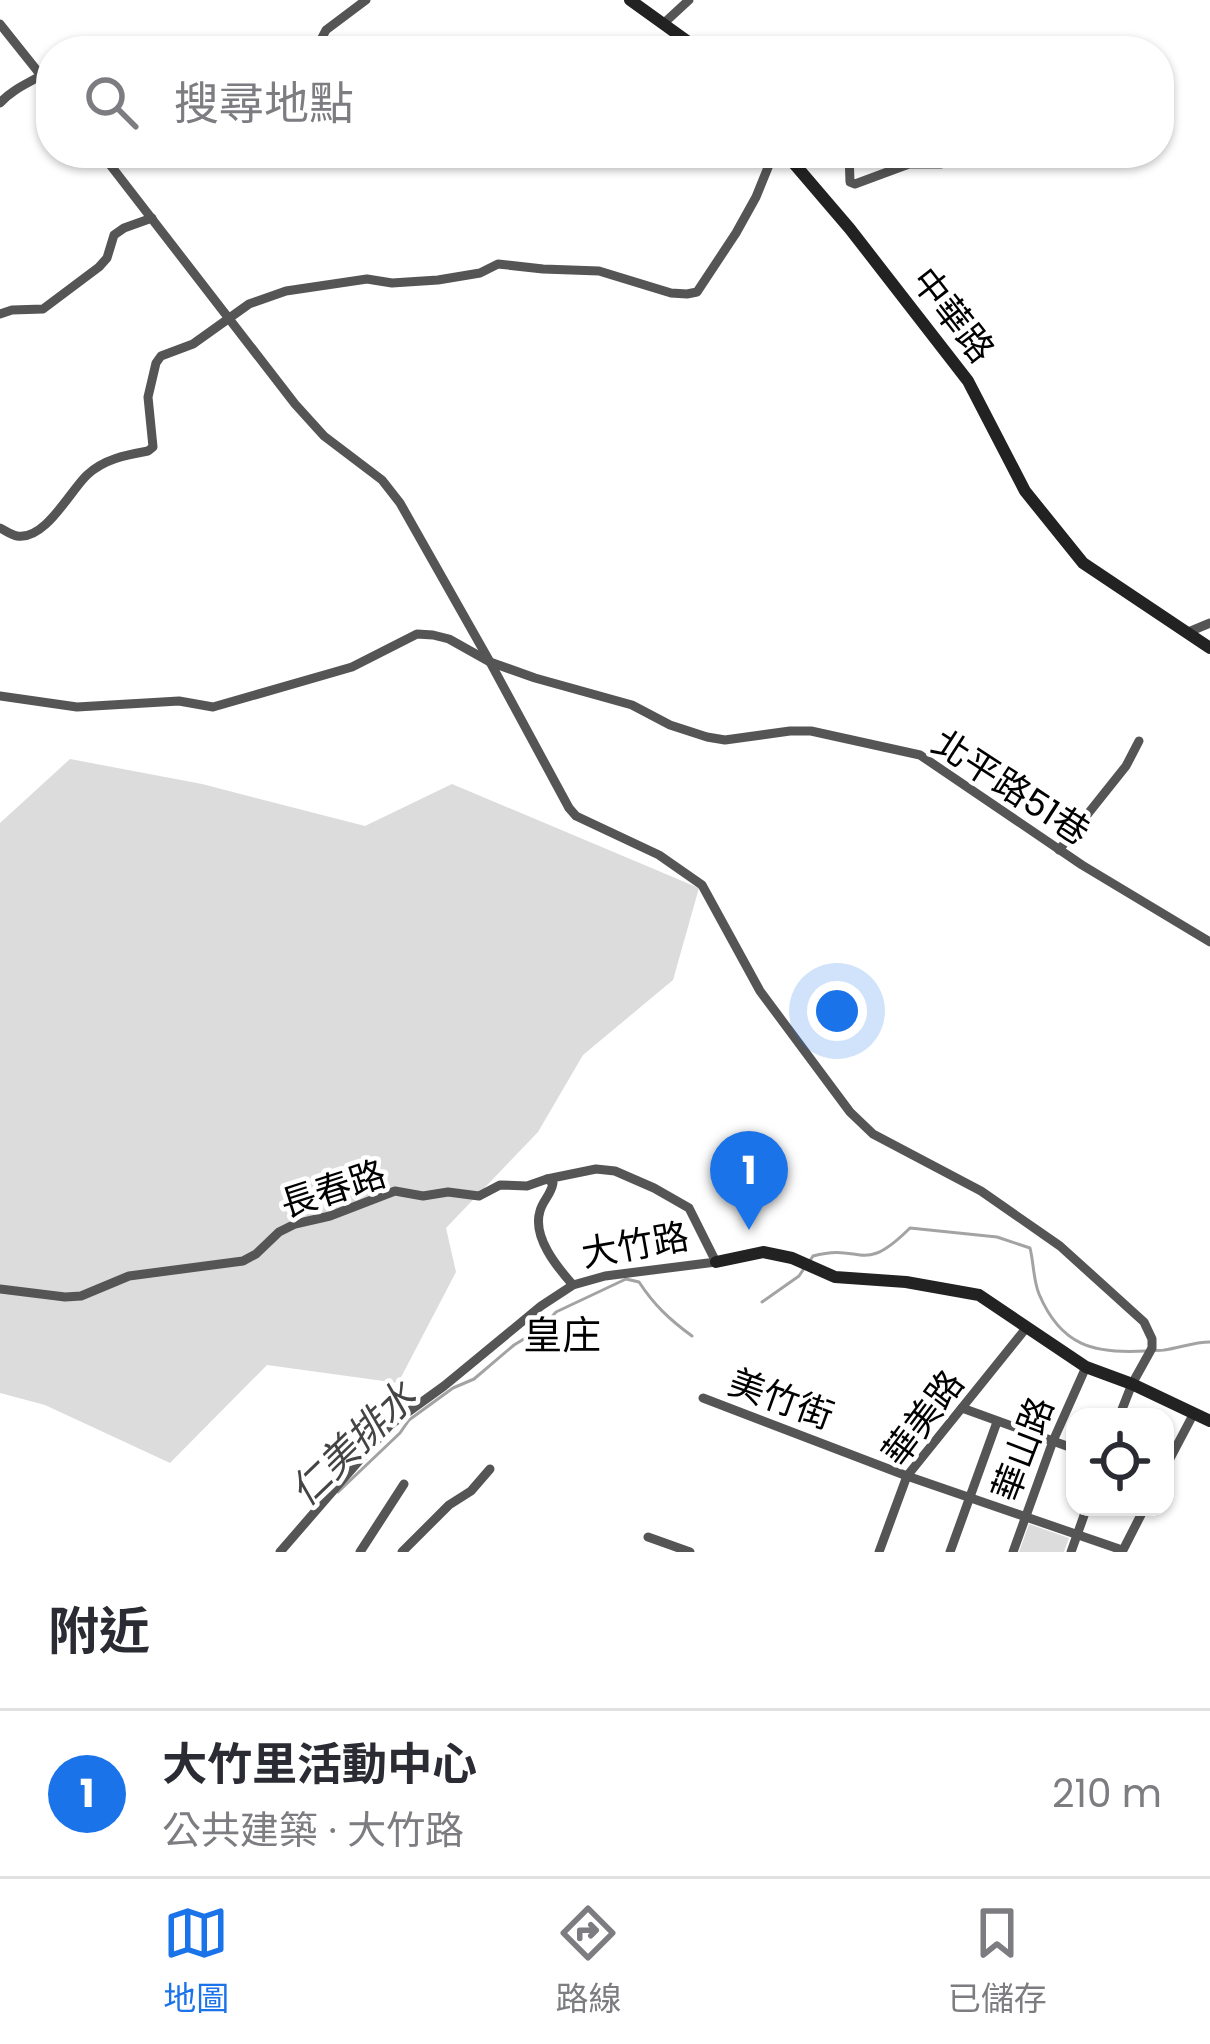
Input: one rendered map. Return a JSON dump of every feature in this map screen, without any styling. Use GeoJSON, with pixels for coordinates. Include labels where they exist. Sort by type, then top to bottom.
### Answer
{"type":"FeatureCollection","features":[{"type":"Feature","properties":{"kind":"street"},"geometry":{"type":"LineString","coordinates":[[323,36],[366,0]]}},
{"type":"Feature","properties":{"kind":"street"},"geometry":{"type":"LineString","coordinates":[[629,0],[679,36]]}},
{"type":"Feature","properties":{"kind":"street"},"geometry":{"type":"LineString","coordinates":[[663,24],[689,0]]}},
{"type":"Feature","properties":{"kind":"street"},"geometry":{"type":"LineString","coordinates":[[0,24],[36,62]]}},
{"type":"Feature","properties":{"kind":"street"},"geometry":{"type":"LineString","coordinates":[[0,103],[13,89],[36,77]]}},
{"type":"Feature","properties":{"kind":"street"},"geometry":{"type":"LineString","coordinates":[[113,168],[295,404],[324,436],[382,480],[400,503],[568,808],[658,855],[702,885],[760,991],[850,1112],[873,1134],[981,1191],[1060,1246],[1144,1322],[1152,1348],[1123,1408]]}},
{"type":"Feature","properties":{"kind":"street"},"geometry":{"type":"LineString","coordinates":[[0,529],[26,536],[52,519],[86,475],[104,462],[148,451],[152,447],[148,397],[156,363],[161,356],[194,344],[249,304],[286,291],[367,279],[392,283],[438,280],[480,273],[498,264],[599,271],[687,295],[697,292],[710,274],[768,168]]}},
{"type":"Feature","properties":{"kind":"street","name":"中華路"},"geometry":{"type":"LineString","coordinates":[[795,168],[850,229],[968,381],[1025,491],[1083,563],[1210,648]]}},
{"type":"Feature","properties":{"kind":"street"},"geometry":{"type":"LineString","coordinates":[[849,168],[850,182],[855,184],[898,168]]}},
{"type":"Feature","properties":{"kind":"street"},"geometry":{"type":"LineString","coordinates":[[0,314],[43,309],[99,267],[114,236],[124,227],[152,218]]}},
{"type":"Feature","properties":{"kind":"street"},"geometry":{"type":"LineString","coordinates":[[1186,633],[1210,623]]}},
{"type":"Feature","properties":{"kind":"street","name":"北平路51巷"},"geometry":{"type":"LineString","coordinates":[[0,696],[77,707],[159,701],[213,707],[352,667],[417,634],[449,639],[490,662],[632,705],[707,737],[725,740],[811,731],[920,755],[1059,850],[1210,942]]}},
{"type":"Feature","properties":{"kind":"street"},"geometry":{"type":"LineString","coordinates":[[1059,850],[1126,766],[1138,741]]}},
{"type":"Feature","properties":{"kind":"street","name":"長春路"},"geometry":{"type":"LineString","coordinates":[[0,1289],[81,1296],[129,1276],[243,1262],[279,1232],[395,1191],[479,1196],[500,1185],[527,1186],[596,1169],[614,1171],[688,1208],[716,1262]]}},
{"type":"Feature","properties":{"kind":"street"},"geometry":{"type":"LineString","coordinates":[[547,1179],[553,1191],[538,1215],[539,1227],[553,1263],[573,1285]]}},
{"type":"Feature","properties":{"kind":"street","name":"大竹路"},"geometry":{"type":"LineString","coordinates":[[280,1552],[390,1425],[573,1285],[763,1252],[835,1277],[906,1282],[980,1295],[1086,1367],[1210,1421]]}},
{"type":"Feature","properties":{"kind":"street","name":"華美路"},"geometry":{"type":"LineString","coordinates":[[879,1552],[907,1476],[1027,1327]]}},
{"type":"Feature","properties":{"kind":"street","name":"華山路"},"geometry":{"type":"LineString","coordinates":[[1013,1552],[1086,1367]]}},
{"type":"Feature","properties":{"kind":"street","name":"美竹街"},"geometry":{"type":"LineString","coordinates":[[704,1398],[1122,1551]]}},
{"type":"Feature","properties":{"kind":"street"},"geometry":{"type":"LineString","coordinates":[[962,1408],[1066,1445]]}},
{"type":"Feature","properties":{"kind":"street"},"geometry":{"type":"LineString","coordinates":[[1174,1451],[1194,1413]]}},
{"type":"Feature","properties":{"kind":"street"},"geometry":{"type":"LineString","coordinates":[[950,1552],[998,1422]]}},
{"type":"Feature","properties":{"kind":"street"},"geometry":{"type":"LineString","coordinates":[[402,1552],[449,1505],[471,1492],[490,1469]]}},
{"type":"Feature","properties":{"kind":"street"},"geometry":{"type":"LineString","coordinates":[[360,1552],[404,1484]]}},
{"type":"Feature","properties":{"kind":"street"},"geometry":{"type":"LineString","coordinates":[[1071,1552],[1084,1516]]}},
{"type":"Feature","properties":{"kind":"street"},"geometry":{"type":"LineString","coordinates":[[1122,1551],[1140,1516]]}},
{"type":"Feature","properties":{"kind":"street"},"geometry":{"type":"LineString","coordinates":[[648,1537],[690,1552]]}},
{"type":"Feature","properties":{"kind":"shaded area"},"geometry":{"type":"Polygon","coordinates":[[[70,759],[202,784],[365,826],[452,784],[699,888],[673,980],[583,1055],[538,1132],[446,1228],[456,1272],[398,1383],[267,1365],[170,1463],[45,1405],[0,1393],[0,823],[70,759]]]}},
{"type":"Feature","properties":{"kind":"shaded area"},"geometry":{"type":"Polygon","coordinates":[[[1029,1524],[1069,1538],[1064,1552],[1019,1552],[1029,1524]]]}},
{"type":"Feature","properties":{"kind":"waterway","name":"仁美排水"},"geometry":{"type":"LineString","coordinates":[[809,1262],[813,1256],[830,1253],[871,1255],[910,1228],[997,1237],[1030,1248],[1037,1288],[1048,1312],[1081,1343],[1127,1352],[1210,1342]]}},
{"type":"Feature","properties":{"kind":"waterway","name":"仁美排水"},"geometry":{"type":"LineString","coordinates":[[762,1302],[803,1270]]}},
{"type":"Feature","properties":{"kind":"waterway","name":"仁美排水"},"geometry":{"type":"LineString","coordinates":[[338,1492],[409,1420],[474,1379],[556,1312],[626,1279],[639,1282],[663,1312],[692,1336]]}},
{"type":"Feature","properties":{"kind":"place","name":"大竹里活動中心"},"geometry":{"type":"Point","coordinates":[749,1230]}},
{"type":"Feature","properties":{"kind":"district","name":"皇庄"},"geometry":{"type":"Point","coordinates":[562,1335]}}]}
